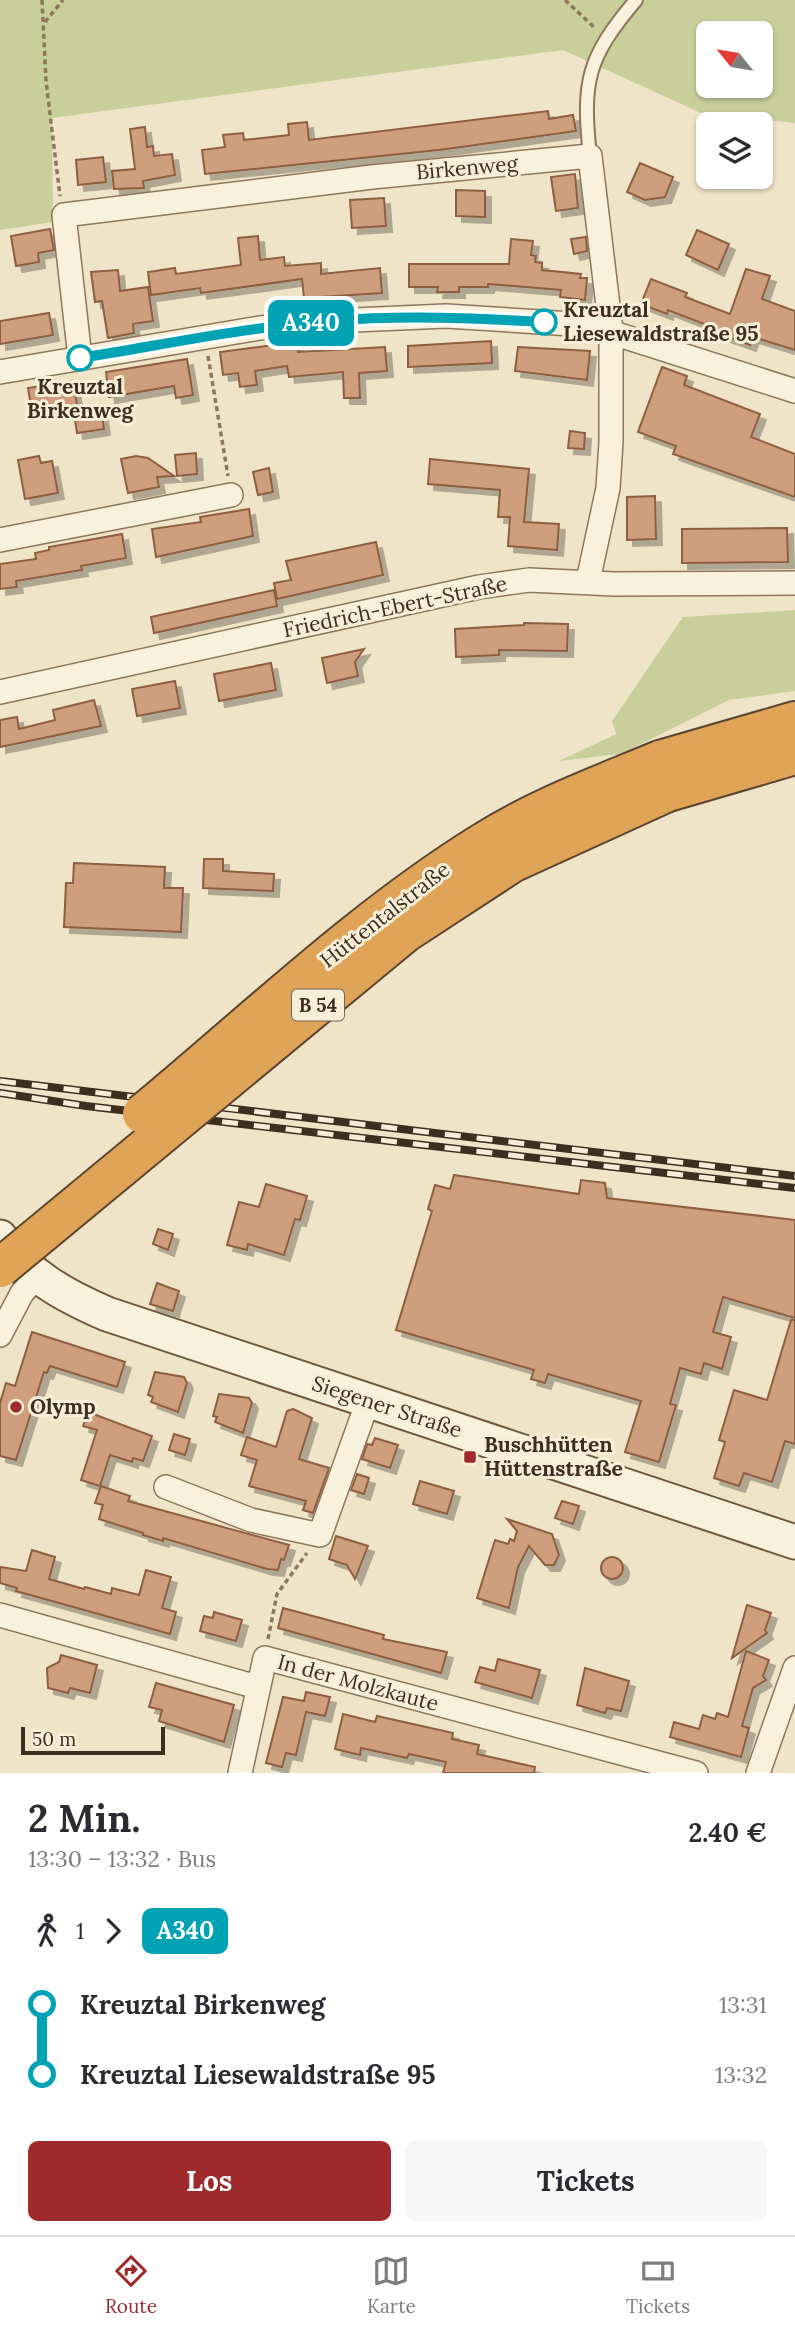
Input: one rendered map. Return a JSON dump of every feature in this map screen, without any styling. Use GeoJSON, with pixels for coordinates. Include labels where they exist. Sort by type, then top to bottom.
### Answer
{"type":"FeatureCollection","features":[{"type":"Feature","properties":{"kind":"highway","name":"Hüttentalstraße"},"geometry":{"type":"LineString","coordinates":[[0,1268],[405,933],[512,863],[664,776],[795,721]]}},
{"type":"Feature","properties":{"kind":"highway","name":"Hüttentalstraße"},"geometry":{"type":"LineString","coordinates":[[0,1235],[379,916],[483,842],[577,794],[664,776],[795,755]]}},
{"type":"Feature","properties":{"kind":"main road","name":"Siegener Straße"},"geometry":{"type":"LineString","coordinates":[[0,1235],[23,1266],[37,1277],[67,1297],[107,1314],[795,1542]]}},
{"type":"Feature","properties":{"kind":"street"},"geometry":{"type":"LineString","coordinates":[[588,581],[611,464],[611,331],[590,156]]}},
{"type":"Feature","properties":{"kind":"street","name":"Birkenweg"},"geometry":{"type":"LineString","coordinates":[[80,358],[64,215],[372,177],[590,156]]}},
{"type":"Feature","properties":{"kind":"street"},"geometry":{"type":"LineString","coordinates":[[0,372],[205,338],[331,321],[446,316],[588,325],[795,391]]}},
{"type":"Feature","properties":{"kind":"street"},"geometry":{"type":"LineString","coordinates":[[0,540],[231,495]]}},
{"type":"Feature","properties":{"kind":"street","name":"Friedrich-Ebert-Straße"},"geometry":{"type":"LineString","coordinates":[[0,691],[479,587],[529,580],[614,584],[795,583]]}},
{"type":"Feature","properties":{"kind":"street"},"geometry":{"type":"LineString","coordinates":[[0,1335],[22,1293],[37,1277]]}},
{"type":"Feature","properties":{"kind":"street"},"geometry":{"type":"LineString","coordinates":[[166,1487],[251,1520],[320,1535],[368,1401]]}},
{"type":"Feature","properties":{"kind":"street","name":"In der Molzkaute"},"geometry":{"type":"LineString","coordinates":[[0,1615],[257,1687],[265,1658],[696,1773]]}},
{"type":"Feature","properties":{"kind":"street"},"geometry":{"type":"LineString","coordinates":[[758,1773],[795,1668]]}},
{"type":"Feature","properties":{"kind":"street"},"geometry":{"type":"LineString","coordinates":[[240,1773],[257,1687]]}},
{"type":"Feature","properties":{"kind":"lane"},"geometry":{"type":"LineString","coordinates":[[590,156],[584,108],[592,70],[605,37],[636,0]]}},
{"type":"Feature","properties":{"kind":"path"},"geometry":{"type":"LineString","coordinates":[[42,0],[55,171]]}},
{"type":"Feature","properties":{"kind":"path"},"geometry":{"type":"LineString","coordinates":[[43,24],[63,0]]}},
{"type":"Feature","properties":{"kind":"path"},"geometry":{"type":"LineString","coordinates":[[565,0],[605,37]]}},
{"type":"Feature","properties":{"kind":"path"},"geometry":{"type":"LineString","coordinates":[[205,338],[231,495]]}},
{"type":"Feature","properties":{"kind":"path"},"geometry":{"type":"LineString","coordinates":[[265,1658],[277,1594],[320,1535]]}},
{"type":"Feature","properties":{"kind":"green space"},"geometry":{"type":"Polygon","coordinates":[[[0,0],[795,0],[795,123],[773,121],[773,112],[699,112],[563,50],[52,118],[53,222],[0,230],[0,0]]]}},
{"type":"Feature","properties":{"kind":"green space"},"geometry":{"type":"Polygon","coordinates":[[[795,610],[795,691],[729,700],[621,754],[559,761],[616,734],[612,721],[683,617],[795,610]]]}},
{"type":"Feature","properties":{"kind":"building"},"geometry":{"type":"Polygon","coordinates":[[[548,111],[549,119],[573,115],[576,131],[439,150],[205,174],[202,150],[225,147],[223,135],[243,133],[244,140],[289,135],[288,124],[307,122],[309,140],[548,111]]]}},
{"type":"Feature","properties":{"kind":"building"},"geometry":{"type":"Polygon","coordinates":[[[145,127],[147,147],[153,146],[154,156],[172,154],[175,175],[143,181],[144,188],[114,189],[112,171],[135,169],[130,129],[145,127]]]}},
{"type":"Feature","properties":{"kind":"building"},"geometry":{"type":"Polygon","coordinates":[[[103,157],[106,182],[78,185],[76,160],[103,157]]]}},
{"type":"Feature","properties":{"kind":"building"},"geometry":{"type":"Polygon","coordinates":[[[640,163],[673,177],[665,197],[645,200],[627,192],[640,163]]]}},
{"type":"Feature","properties":{"kind":"building"},"geometry":{"type":"Polygon","coordinates":[[[575,174],[578,208],[556,211],[551,177],[575,174]]]}},
{"type":"Feature","properties":{"kind":"building"},"geometry":{"type":"Polygon","coordinates":[[[456,190],[485,191],[485,217],[456,216],[456,190]]]}},
{"type":"Feature","properties":{"kind":"building"},"geometry":{"type":"Polygon","coordinates":[[[384,198],[386,226],[352,228],[350,200],[384,198]]]}},
{"type":"Feature","properties":{"kind":"building"},"geometry":{"type":"Polygon","coordinates":[[[50,229],[54,250],[38,253],[39,262],[16,266],[11,236],[50,229]]]}},
{"type":"Feature","properties":{"kind":"building"},"geometry":{"type":"Polygon","coordinates":[[[697,230],[729,244],[718,270],[686,255],[697,230]]]}},
{"type":"Feature","properties":{"kind":"building"},"geometry":{"type":"Polygon","coordinates":[[[258,236],[260,260],[284,257],[285,266],[321,263],[321,274],[380,268],[382,293],[304,298],[302,279],[201,293],[200,288],[151,295],[148,272],[175,268],[176,274],[241,265],[238,238],[258,236]]]}},
{"type":"Feature","properties":{"kind":"building"},"geometry":{"type":"Polygon","coordinates":[[[586,237],[587,251],[574,254],[571,239],[586,237]]]}},
{"type":"Feature","properties":{"kind":"building"},"geometry":{"type":"Polygon","coordinates":[[[511,239],[533,241],[531,255],[536,256],[535,262],[542,263],[542,270],[581,274],[580,278],[587,278],[585,300],[560,297],[561,290],[488,284],[488,287],[459,287],[459,292],[437,292],[438,287],[409,287],[409,264],[509,264],[511,239]]]}},
{"type":"Feature","properties":{"kind":"building"},"geometry":{"type":"Polygon","coordinates":[[[746,269],[770,276],[762,299],[795,311],[795,350],[753,337],[750,345],[710,331],[712,327],[668,310],[667,314],[641,304],[651,279],[687,293],[685,297],[730,314],[746,269]]]}},
{"type":"Feature","properties":{"kind":"building"},"geometry":{"type":"Polygon","coordinates":[[[118,270],[120,291],[148,287],[153,321],[133,324],[134,333],[108,338],[102,301],[95,302],[91,272],[118,270]]]}},
{"type":"Feature","properties":{"kind":"building"},"geometry":{"type":"Polygon","coordinates":[[[49,313],[53,335],[0,344],[0,321],[49,313]]]}},
{"type":"Feature","properties":{"kind":"building"},"geometry":{"type":"Polygon","coordinates":[[[491,341],[492,363],[408,367],[408,346],[491,341]]]}},
{"type":"Feature","properties":{"kind":"building"},"geometry":{"type":"Polygon","coordinates":[[[297,342],[298,352],[385,347],[387,371],[359,373],[360,398],[344,398],[343,372],[289,377],[287,366],[255,371],[257,385],[240,387],[238,373],[223,375],[220,352],[297,342]]]}},
{"type":"Feature","properties":{"kind":"building"},"geometry":{"type":"Polygon","coordinates":[[[518,347],[590,351],[587,380],[515,371],[518,347]]]}},
{"type":"Feature","properties":{"kind":"building"},"geometry":{"type":"Polygon","coordinates":[[[187,359],[193,395],[176,398],[174,386],[109,397],[106,372],[187,359]]]}},
{"type":"Feature","properties":{"kind":"building"},"geometry":{"type":"Polygon","coordinates":[[[662,367],[687,376],[684,385],[760,414],[751,437],[795,454],[795,497],[673,454],[676,446],[638,432],[662,367]]]}},
{"type":"Feature","properties":{"kind":"building"},"geometry":{"type":"Polygon","coordinates":[[[73,381],[77,405],[32,412],[28,388],[73,381]]]}},
{"type":"Feature","properties":{"kind":"building"},"geometry":{"type":"Polygon","coordinates":[[[101,408],[104,429],[77,433],[74,413],[101,408]]]}},
{"type":"Feature","properties":{"kind":"building"},"geometry":{"type":"Polygon","coordinates":[[[570,431],[585,433],[584,449],[568,448],[570,431]]]}},
{"type":"Feature","properties":{"kind":"building"},"geometry":{"type":"Polygon","coordinates":[[[196,453],[197,474],[177,476],[175,455],[196,453]]]}},
{"type":"Feature","properties":{"kind":"building"},"geometry":{"type":"Polygon","coordinates":[[[39,456],[41,463],[52,461],[58,493],[25,499],[18,460],[39,456]]]}},
{"type":"Feature","properties":{"kind":"building"},"geometry":{"type":"Polygon","coordinates":[[[136,456],[148,458],[174,476],[157,477],[159,487],[128,493],[121,459],[136,456]]]}},
{"type":"Feature","properties":{"kind":"building"},"geometry":{"type":"Polygon","coordinates":[[[430,459],[529,469],[524,522],[559,524],[557,550],[508,546],[510,517],[498,517],[500,490],[428,484],[430,459]]]}},
{"type":"Feature","properties":{"kind":"building"},"geometry":{"type":"Polygon","coordinates":[[[269,468],[273,492],[258,495],[253,472],[269,468]]]}},
{"type":"Feature","properties":{"kind":"building"},"geometry":{"type":"Polygon","coordinates":[[[655,496],[656,539],[627,540],[627,497],[655,496]]]}},
{"type":"Feature","properties":{"kind":"building"},"geometry":{"type":"Polygon","coordinates":[[[249,509],[253,536],[156,557],[152,529],[201,522],[200,517],[249,509]]]}},
{"type":"Feature","properties":{"kind":"building"},"geometry":{"type":"Polygon","coordinates":[[[787,528],[788,562],[682,563],[682,529],[787,528]]]}},
{"type":"Feature","properties":{"kind":"building"},"geometry":{"type":"Polygon","coordinates":[[[122,534],[126,558],[81,566],[82,570],[16,581],[17,587],[0,589],[0,564],[36,559],[35,553],[49,550],[49,547],[122,534]]]}},
{"type":"Feature","properties":{"kind":"building"},"geometry":{"type":"Polygon","coordinates":[[[376,542],[383,575],[277,599],[274,583],[291,580],[286,561],[376,542]]]}},
{"type":"Feature","properties":{"kind":"building"},"geometry":{"type":"Polygon","coordinates":[[[274,590],[277,606],[154,633],[151,617],[274,590]]]}},
{"type":"Feature","properties":{"kind":"building"},"geometry":{"type":"Polygon","coordinates":[[[524,623],[568,624],[567,651],[499,650],[499,655],[456,657],[455,629],[524,623]]]}},
{"type":"Feature","properties":{"kind":"building"},"geometry":{"type":"Polygon","coordinates":[[[364,649],[355,662],[358,676],[327,683],[322,658],[364,649]]]}},
{"type":"Feature","properties":{"kind":"building"},"geometry":{"type":"Polygon","coordinates":[[[271,663],[276,690],[219,701],[214,674],[271,663]]]}},
{"type":"Feature","properties":{"kind":"building"},"geometry":{"type":"Polygon","coordinates":[[[175,681],[180,708],[137,716],[132,689],[175,681]]]}},
{"type":"Feature","properties":{"kind":"building"},"geometry":{"type":"Polygon","coordinates":[[[94,700],[101,726],[0,747],[0,720],[17,717],[19,729],[55,720],[53,710],[94,700]]]}},
{"type":"Feature","properties":{"kind":"building"},"geometry":{"type":"Polygon","coordinates":[[[204,859],[223,859],[223,871],[274,874],[273,891],[203,888],[204,859]]]}},
{"type":"Feature","properties":{"kind":"building"},"geometry":{"type":"Polygon","coordinates":[[[74,863],[165,867],[164,888],[183,888],[181,932],[64,927],[66,883],[73,883],[74,863]]]}},
{"type":"Feature","properties":{"kind":"building"},"geometry":{"type":"Polygon","coordinates":[[[454,1175],[579,1194],[581,1180],[605,1183],[607,1198],[795,1220],[795,1318],[723,1297],[713,1332],[731,1337],[722,1369],[704,1363],[701,1374],[680,1368],[670,1404],[676,1405],[659,1462],[625,1452],[641,1401],[548,1374],[545,1383],[531,1379],[534,1370],[396,1330],[432,1211],[428,1209],[435,1185],[450,1189],[454,1175]]]}},
{"type":"Feature","properties":{"kind":"building"},"geometry":{"type":"Polygon","coordinates":[[[266,1184],[307,1196],[300,1220],[295,1219],[284,1255],[248,1244],[247,1250],[227,1245],[239,1202],[259,1207],[266,1184]]]}},
{"type":"Feature","properties":{"kind":"building"},"geometry":{"type":"Polygon","coordinates":[[[158,1229],[173,1234],[168,1250],[153,1244],[158,1229]]]}},
{"type":"Feature","properties":{"kind":"building"},"geometry":{"type":"Polygon","coordinates":[[[157,1283],[179,1291],[173,1311],[150,1304],[157,1283]]]}},
{"type":"Feature","properties":{"kind":"building"},"geometry":{"type":"Polygon","coordinates":[[[791,1320],[795,1320],[795,1444],[785,1441],[772,1482],[744,1473],[739,1486],[714,1478],[725,1442],[719,1440],[734,1390],[767,1400],[791,1320]]]}},
{"type":"Feature","properties":{"kind":"building"},"geometry":{"type":"Polygon","coordinates":[[[32,1332],[125,1362],[117,1387],[50,1366],[47,1373],[44,1372],[16,1460],[0,1456],[0,1403],[6,1383],[15,1386],[32,1332]]]}},
{"type":"Feature","properties":{"kind":"building"},"geometry":{"type":"Polygon","coordinates":[[[155,1372],[184,1377],[187,1383],[178,1412],[151,1402],[153,1397],[148,1395],[155,1372]]]}},
{"type":"Feature","properties":{"kind":"building"},"geometry":{"type":"Polygon","coordinates":[[[219,1394],[249,1398],[252,1403],[243,1433],[215,1422],[217,1417],[213,1416],[219,1394]]]}},
{"type":"Feature","properties":{"kind":"building"},"geometry":{"type":"Polygon","coordinates":[[[293,1409],[312,1418],[299,1459],[329,1468],[313,1513],[303,1510],[306,1501],[249,1486],[257,1460],[241,1455],[247,1437],[276,1447],[287,1411],[293,1409]]]}},
{"type":"Feature","properties":{"kind":"building"},"geometry":{"type":"Polygon","coordinates":[[[88,1412],[152,1436],[143,1461],[133,1458],[132,1462],[110,1455],[100,1486],[81,1480],[97,1430],[83,1426],[88,1412]]]}},
{"type":"Feature","properties":{"kind":"building"},"geometry":{"type":"Polygon","coordinates":[[[174,1434],[190,1439],[185,1455],[169,1450],[174,1434]]]}},
{"type":"Feature","properties":{"kind":"building"},"geometry":{"type":"Polygon","coordinates":[[[375,1438],[398,1445],[390,1468],[362,1459],[367,1444],[372,1445],[375,1438]]]}},
{"type":"Feature","properties":{"kind":"building"},"geometry":{"type":"Polygon","coordinates":[[[357,1474],[369,1478],[364,1494],[351,1490],[357,1474]]]}},
{"type":"Feature","properties":{"kind":"building"},"geometry":{"type":"Polygon","coordinates":[[[420,1481],[454,1491],[447,1514],[413,1504],[420,1481]]]}},
{"type":"Feature","properties":{"kind":"building"},"geometry":{"type":"Polygon","coordinates":[[[101,1486],[130,1496],[128,1501],[289,1545],[284,1560],[281,1559],[278,1570],[267,1569],[163,1538],[163,1541],[99,1519],[103,1505],[95,1503],[101,1486]]]}},
{"type":"Feature","properties":{"kind":"building"},"geometry":{"type":"Polygon","coordinates":[[[562,1501],[579,1506],[573,1524],[555,1518],[562,1501]]]}},
{"type":"Feature","properties":{"kind":"building"},"geometry":{"type":"Polygon","coordinates":[[[507,1519],[552,1534],[559,1555],[554,1565],[545,1565],[529,1546],[518,1567],[509,1608],[477,1598],[495,1540],[508,1544],[510,1539],[514,1541],[517,1531],[507,1519]]]}},
{"type":"Feature","properties":{"kind":"building"},"geometry":{"type":"Polygon","coordinates":[[[336,1536],[368,1546],[355,1579],[347,1565],[329,1559],[336,1536]]]}},
{"type":"Feature","properties":{"kind":"building"},"geometry":{"type":"Polygon","coordinates":[[[32,1550],[55,1557],[49,1579],[84,1589],[85,1587],[111,1594],[112,1588],[139,1595],[146,1570],[171,1577],[162,1608],[176,1612],[170,1634],[16,1591],[17,1588],[0,1583],[0,1567],[26,1571],[32,1550]]]}},
{"type":"Feature","properties":{"kind":"building"},"geometry":{"type":"Polygon","coordinates":[[[612,1557],[622,1564],[623,1568],[616,1578],[612,1579],[602,1572],[601,1568],[608,1558],[612,1557]]]}},
{"type":"Feature","properties":{"kind":"building"},"geometry":{"type":"Polygon","coordinates":[[[747,1605],[771,1613],[765,1630],[767,1633],[732,1658],[747,1605]]]}},
{"type":"Feature","properties":{"kind":"building"},"geometry":{"type":"Polygon","coordinates":[[[283,1608],[384,1635],[383,1639],[447,1652],[441,1673],[278,1628],[283,1608]]]}},
{"type":"Feature","properties":{"kind":"building"},"geometry":{"type":"Polygon","coordinates":[[[214,1612],[242,1620],[236,1641],[200,1631],[204,1616],[213,1618],[214,1612]]]}},
{"type":"Feature","properties":{"kind":"building"},"geometry":{"type":"Polygon","coordinates":[[[746,1651],[769,1660],[763,1676],[766,1680],[753,1688],[742,1726],[749,1728],[741,1757],[670,1737],[674,1722],[699,1729],[703,1715],[715,1719],[717,1713],[728,1717],[746,1651]]]}},
{"type":"Feature","properties":{"kind":"building"},"geometry":{"type":"Polygon","coordinates":[[[61,1655],[97,1665],[90,1693],[70,1688],[68,1693],[48,1688],[47,1668],[59,1662],[61,1655]]]}},
{"type":"Feature","properties":{"kind":"building"},"geometry":{"type":"Polygon","coordinates":[[[498,1659],[540,1670],[532,1698],[475,1682],[480,1667],[495,1671],[498,1659]]]}},
{"type":"Feature","properties":{"kind":"building"},"geometry":{"type":"Polygon","coordinates":[[[585,1668],[629,1681],[621,1711],[607,1708],[605,1713],[577,1705],[585,1668]]]}},
{"type":"Feature","properties":{"kind":"building"},"geometry":{"type":"Polygon","coordinates":[[[156,1683],[234,1705],[224,1742],[159,1721],[162,1710],[149,1707],[156,1683]]]}},
{"type":"Feature","properties":{"kind":"building"},"geometry":{"type":"Polygon","coordinates":[[[306,1692],[330,1697],[325,1716],[306,1712],[296,1755],[286,1753],[282,1767],[266,1763],[283,1697],[304,1701],[306,1692]]]}},
{"type":"Feature","properties":{"kind":"building"},"geometry":{"type":"Polygon","coordinates":[[[343,1714],[375,1722],[377,1716],[453,1733],[452,1739],[479,1745],[477,1754],[535,1767],[534,1773],[443,1773],[446,1762],[409,1754],[407,1758],[361,1748],[360,1755],[335,1749],[343,1714]]]}},
{"type":"Feature","properties":{"kind":"railway"},"geometry":{"type":"LineString","coordinates":[[0,1081],[795,1176]]}},
{"type":"Feature","properties":{"kind":"railway"},"geometry":{"type":"LineString","coordinates":[[0,1093],[86,1106],[795,1188]]}},
{"type":"Feature","properties":{"kind":"bus line","name":"A340"},"geometry":{"type":"LineString","coordinates":[[80,358],[260,328],[331,321],[446,316],[544,322]]}},
{"type":"Feature","properties":{"kind":"place","name":"Kreuztal Liesewaldstraße 95"},"geometry":{"type":"Point","coordinates":[544,322]}},
{"type":"Feature","properties":{"kind":"place","name":"Kreuztal Birkenweg"},"geometry":{"type":"Point","coordinates":[80,358]}},
{"type":"Feature","properties":{"kind":"place","name":"Olymp"},"geometry":{"type":"Point","coordinates":[16,1407]}},
{"type":"Feature","properties":{"kind":"place","name":"Buschhütten Hüttenstraße"},"geometry":{"type":"Point","coordinates":[470,1457]}}]}
